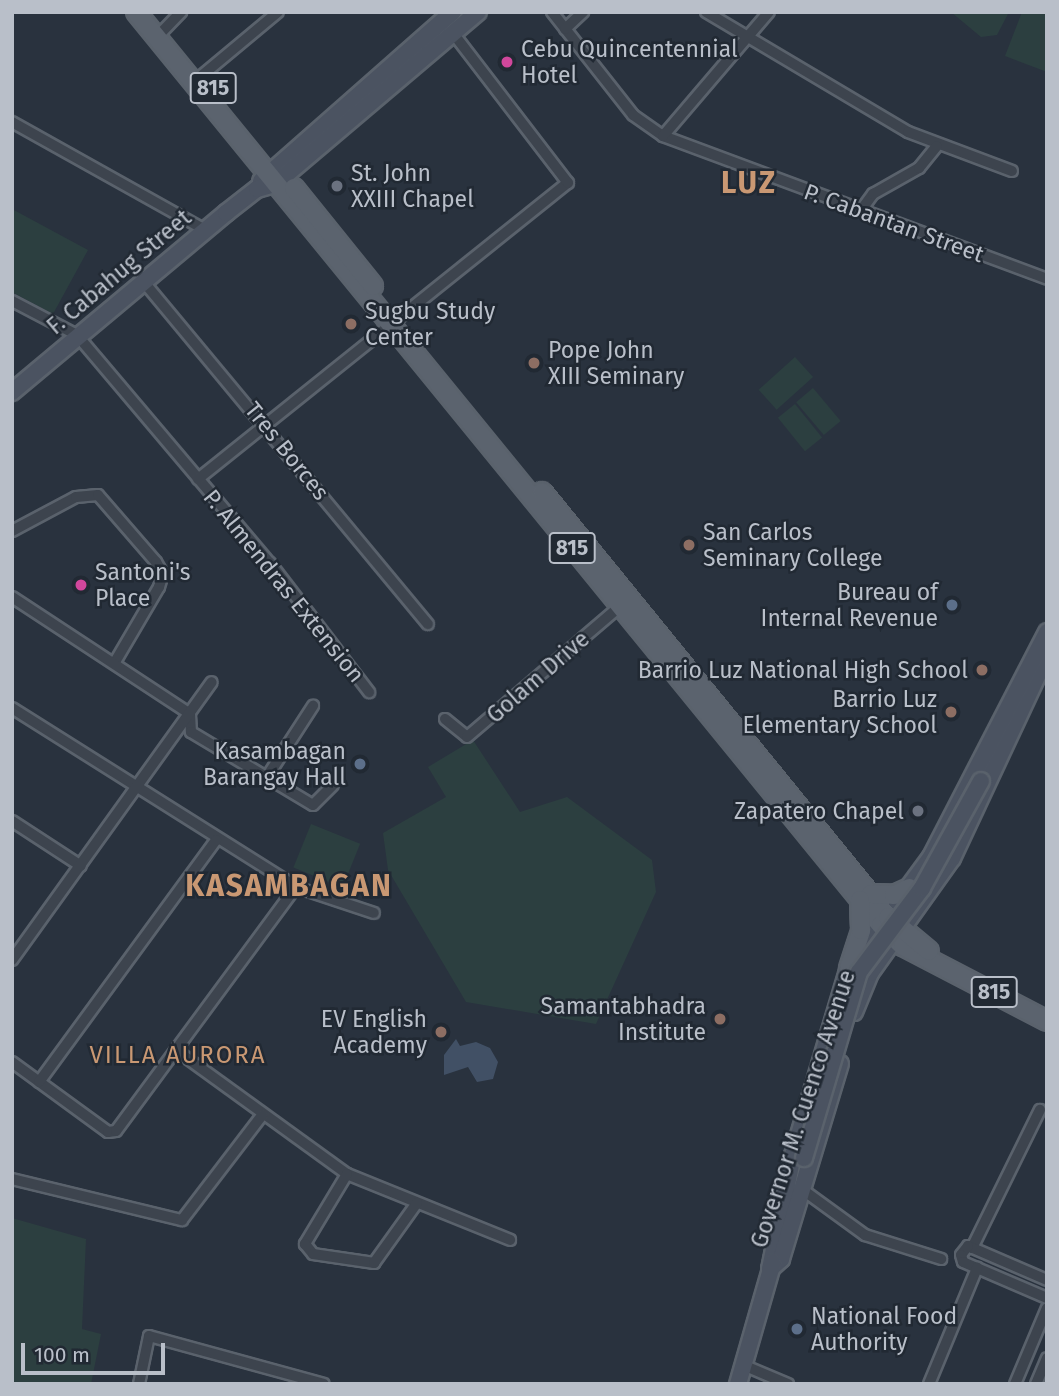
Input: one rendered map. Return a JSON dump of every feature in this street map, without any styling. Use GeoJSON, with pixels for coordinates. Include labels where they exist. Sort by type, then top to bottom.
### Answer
{"type":"FeatureCollection","features":[{"type":"Feature","properties":{"kind":"main road","name":"815"},"geometry":{"type":"LineString","coordinates":[[136,12],[161,33],[885,921],[900,935],[942,963],[1047,1021]]}},
{"type":"Feature","properties":{"kind":"main road","name":"815"},"geometry":{"type":"LineString","coordinates":[[151,12],[161,33]]}},
{"type":"Feature","properties":{"kind":"main road"},"geometry":{"type":"LineString","coordinates":[[275,174],[453,12]]}},
{"type":"Feature","properties":{"kind":"main road"},"geometry":{"type":"LineString","coordinates":[[275,174],[478,12]]}},
{"type":"Feature","properties":{"kind":"main road","name":"F. Cabahug Street"},"geometry":{"type":"LineString","coordinates":[[12,392],[77,335],[275,174]]}},
{"type":"Feature","properties":{"kind":"main road","name":"Governor M. Cuenco Avenue"},"geometry":{"type":"LineString","coordinates":[[770,1269],[793,1155],[849,969],[913,884],[1047,632]]}},
{"type":"Feature","properties":{"kind":"main road","name":"Governor M. Cuenco Avenue"},"geometry":{"type":"LineString","coordinates":[[738,1384],[859,972],[922,888],[981,781],[1047,642]]}},
{"type":"Feature","properties":{"kind":"main road","name":"Governor M. Cuenco Avenue"},"geometry":{"type":"LineString","coordinates":[[770,1269],[781,1259],[867,981],[932,890],[989,787],[1047,655]]}},
{"type":"Feature","properties":{"kind":"main road"},"geometry":{"type":"LineString","coordinates":[[867,981],[861,969],[849,969],[861,930],[866,897],[894,895],[913,884],[922,891],[932,890]]}},
{"type":"Feature","properties":{"kind":"street"},"geometry":{"type":"LineString","coordinates":[[161,33],[181,12]]}},
{"type":"Feature","properties":{"kind":"street"},"geometry":{"type":"LineString","coordinates":[[198,79],[278,12]]}},
{"type":"Feature","properties":{"kind":"street","name":"P. Cabantan Street"},"geometry":{"type":"LineString","coordinates":[[552,12],[633,115],[663,136],[1047,279]]}},
{"type":"Feature","properties":{"kind":"street"},"geometry":{"type":"LineString","coordinates":[[565,29],[583,12]]}},
{"type":"Feature","properties":{"kind":"street"},"geometry":{"type":"LineString","coordinates":[[706,12],[747,39],[937,146],[1012,171]]}},
{"type":"Feature","properties":{"kind":"street"},"geometry":{"type":"LineString","coordinates":[[663,136],[769,12]]}},
{"type":"Feature","properties":{"kind":"street","name":"P. Almendras Extension"},"geometry":{"type":"LineString","coordinates":[[198,479],[568,183],[453,33]]}},
{"type":"Feature","properties":{"kind":"street"},"geometry":{"type":"LineString","coordinates":[[12,122],[205,230]]}},
{"type":"Feature","properties":{"kind":"street"},"geometry":{"type":"LineString","coordinates":[[862,209],[873,194],[919,168],[937,146]]}},
{"type":"Feature","properties":{"kind":"street","name":"Tres Borces"},"geometry":{"type":"LineString","coordinates":[[143,281],[267,425],[428,624]]}},
{"type":"Feature","properties":{"kind":"street"},"geometry":{"type":"LineString","coordinates":[[12,301],[77,335]]}},
{"type":"Feature","properties":{"kind":"street","name":"P. Almendras Extension"},"geometry":{"type":"LineString","coordinates":[[77,335],[198,479],[369,692]]}},
{"type":"Feature","properties":{"kind":"street"},"geometry":{"type":"LineString","coordinates":[[12,531],[76,496],[97,495],[156,562],[163,574],[159,587],[114,662]]}},
{"type":"Feature","properties":{"kind":"street"},"geometry":{"type":"LineString","coordinates":[[12,597],[190,714]]}},
{"type":"Feature","properties":{"kind":"street","name":"Golam Drive"},"geometry":{"type":"LineString","coordinates":[[445,719],[467,737],[624,602]]}},
{"type":"Feature","properties":{"kind":"street"},"geometry":{"type":"LineString","coordinates":[[14,953],[137,790],[212,682]]}},
{"type":"Feature","properties":{"kind":"street"},"geometry":{"type":"LineString","coordinates":[[267,777],[313,706]]}},
{"type":"Feature","properties":{"kind":"street"},"geometry":{"type":"LineString","coordinates":[[12,708],[216,840],[296,887],[374,913]]}},
{"type":"Feature","properties":{"kind":"street"},"geometry":{"type":"LineString","coordinates":[[190,714],[191,732],[308,803],[318,805],[333,785]]}},
{"type":"Feature","properties":{"kind":"street"},"geometry":{"type":"LineString","coordinates":[[12,821],[81,866]]}},
{"type":"Feature","properties":{"kind":"street"},"geometry":{"type":"LineString","coordinates":[[38,1082],[216,840]]}},
{"type":"Feature","properties":{"kind":"street"},"geometry":{"type":"LineString","coordinates":[[12,1062],[108,1132],[116,1131],[296,887]]}},
{"type":"Feature","properties":{"kind":"street"},"geometry":{"type":"LineString","coordinates":[[177,1051],[347,1174],[510,1240]]}},
{"type":"Feature","properties":{"kind":"street"},"geometry":{"type":"LineString","coordinates":[[1040,1110],[972,1248],[961,1258],[977,1268],[1047,1298]]}},
{"type":"Feature","properties":{"kind":"street"},"geometry":{"type":"LineString","coordinates":[[12,1179],[182,1220],[263,1114]]}},
{"type":"Feature","properties":{"kind":"street"},"geometry":{"type":"LineString","coordinates":[[347,1174],[305,1244],[313,1254],[374,1263],[417,1203]]}},
{"type":"Feature","properties":{"kind":"street"},"geometry":{"type":"LineString","coordinates":[[803,1189],[865,1235],[941,1259]]}},
{"type":"Feature","properties":{"kind":"street"},"geometry":{"type":"LineString","coordinates":[[972,1248],[1047,1280]]}},
{"type":"Feature","properties":{"kind":"street"},"geometry":{"type":"LineString","coordinates":[[929,1384],[977,1268]]}},
{"type":"Feature","properties":{"kind":"street"},"geometry":{"type":"LineString","coordinates":[[1015,1384],[1047,1308]]}},
{"type":"Feature","properties":{"kind":"street"},"geometry":{"type":"LineString","coordinates":[[139,1384],[149,1336],[324,1384]]}},
{"type":"Feature","properties":{"kind":"street"},"geometry":{"type":"LineString","coordinates":[[1036,1384],[1047,1358]]}},
{"type":"Feature","properties":{"kind":"street"},"geometry":{"type":"LineString","coordinates":[[743,1365],[788,1384]]}},
{"type":"Feature","properties":{"kind":"street"},"geometry":{"type":"LineString","coordinates":[[267,1384],[270,1370]]}},
{"type":"Feature","properties":{"kind":"shaded area"},"geometry":{"type":"Polygon","coordinates":[[[951,12],[1009,12],[997,35],[981,37],[951,12]]]}},
{"type":"Feature","properties":{"kind":"shaded area"},"geometry":{"type":"Polygon","coordinates":[[[1022,12],[1047,12],[1047,72],[1005,56],[1022,12]]]}},
{"type":"Feature","properties":{"kind":"shaded area"},"geometry":{"type":"Polygon","coordinates":[[[12,209],[88,250],[53,314],[12,292],[12,209]]]}},
{"type":"Feature","properties":{"kind":"shaded area"},"geometry":{"type":"Polygon","coordinates":[[[795,357],[813,377],[777,410],[759,390],[795,357]]]}},
{"type":"Feature","properties":{"kind":"shaded area"},"geometry":{"type":"Polygon","coordinates":[[[813,388],[841,421],[824,435],[796,402],[813,388]]]}},
{"type":"Feature","properties":{"kind":"shaded area"},"geometry":{"type":"Polygon","coordinates":[[[795,404],[822,437],[805,451],[778,418],[795,404]]]}},
{"type":"Feature","properties":{"kind":"shaded area"},"geometry":{"type":"Polygon","coordinates":[[[473,740],[520,812],[567,797],[652,860],[656,892],[596,1024],[466,1002],[388,870],[383,833],[446,797],[428,767],[473,740]]]}},
{"type":"Feature","properties":{"kind":"shaded area"},"geometry":{"type":"Polygon","coordinates":[[[311,824],[360,844],[343,887],[293,868],[311,824]]]}},
{"type":"Feature","properties":{"kind":"shaded area"},"geometry":{"type":"Polygon","coordinates":[[[12,1218],[86,1239],[82,1329],[101,1334],[91,1384],[12,1384],[12,1218]]]}},
{"type":"Feature","properties":{"kind":"water"},"geometry":{"type":"Polygon","coordinates":[[[456,1039],[460,1046],[476,1042],[490,1048],[498,1062],[493,1079],[477,1082],[468,1067],[444,1075],[444,1055],[456,1039]]]}},
{"type":"Feature","properties":{"kind":"place","name":"Cebu Quincentennial Hotel"},"geometry":{"type":"Point","coordinates":[507,62]}},
{"type":"Feature","properties":{"kind":"place","name":"St. John XXIII Chapel"},"geometry":{"type":"Point","coordinates":[337,186]}},
{"type":"Feature","properties":{"kind":"place","name":"Sugbu Study Center"},"geometry":{"type":"Point","coordinates":[351,324]}},
{"type":"Feature","properties":{"kind":"place","name":"Pope John XIII Seminary"},"geometry":{"type":"Point","coordinates":[534,363]}},
{"type":"Feature","properties":{"kind":"place","name":"San Carlos Seminary College"},"geometry":{"type":"Point","coordinates":[689,545]}},
{"type":"Feature","properties":{"kind":"place","name":"Santoni's Place"},"geometry":{"type":"Point","coordinates":[81,585]}},
{"type":"Feature","properties":{"kind":"place","name":"Bureau of Internal Revenue"},"geometry":{"type":"Point","coordinates":[952,605]}},
{"type":"Feature","properties":{"kind":"place","name":"Barrio Luz National High School"},"geometry":{"type":"Point","coordinates":[982,670]}},
{"type":"Feature","properties":{"kind":"place","name":"Barrio Luz Elementary School"},"geometry":{"type":"Point","coordinates":[951,712]}},
{"type":"Feature","properties":{"kind":"place","name":"Kasambagan Barangay Hall"},"geometry":{"type":"Point","coordinates":[360,764]}},
{"type":"Feature","properties":{"kind":"place","name":"Zapatero Chapel"},"geometry":{"type":"Point","coordinates":[918,811]}},
{"type":"Feature","properties":{"kind":"place","name":"Samantabhadra Institute"},"geometry":{"type":"Point","coordinates":[720,1019]}},
{"type":"Feature","properties":{"kind":"place","name":"EV English Academy"},"geometry":{"type":"Point","coordinates":[441,1032]}},
{"type":"Feature","properties":{"kind":"place","name":"National Food Authority"},"geometry":{"type":"Point","coordinates":[797,1329]}},
{"type":"Feature","properties":{"kind":"district","name":"LUZ"},"geometry":{"type":"Point","coordinates":[749,183]}},
{"type":"Feature","properties":{"kind":"district","name":"KASAMBAGAN"},"geometry":{"type":"Point","coordinates":[289,886]}},
{"type":"Feature","properties":{"kind":"district","name":"VILLA AURORA"},"geometry":{"type":"Point","coordinates":[178,1056]}}]}
